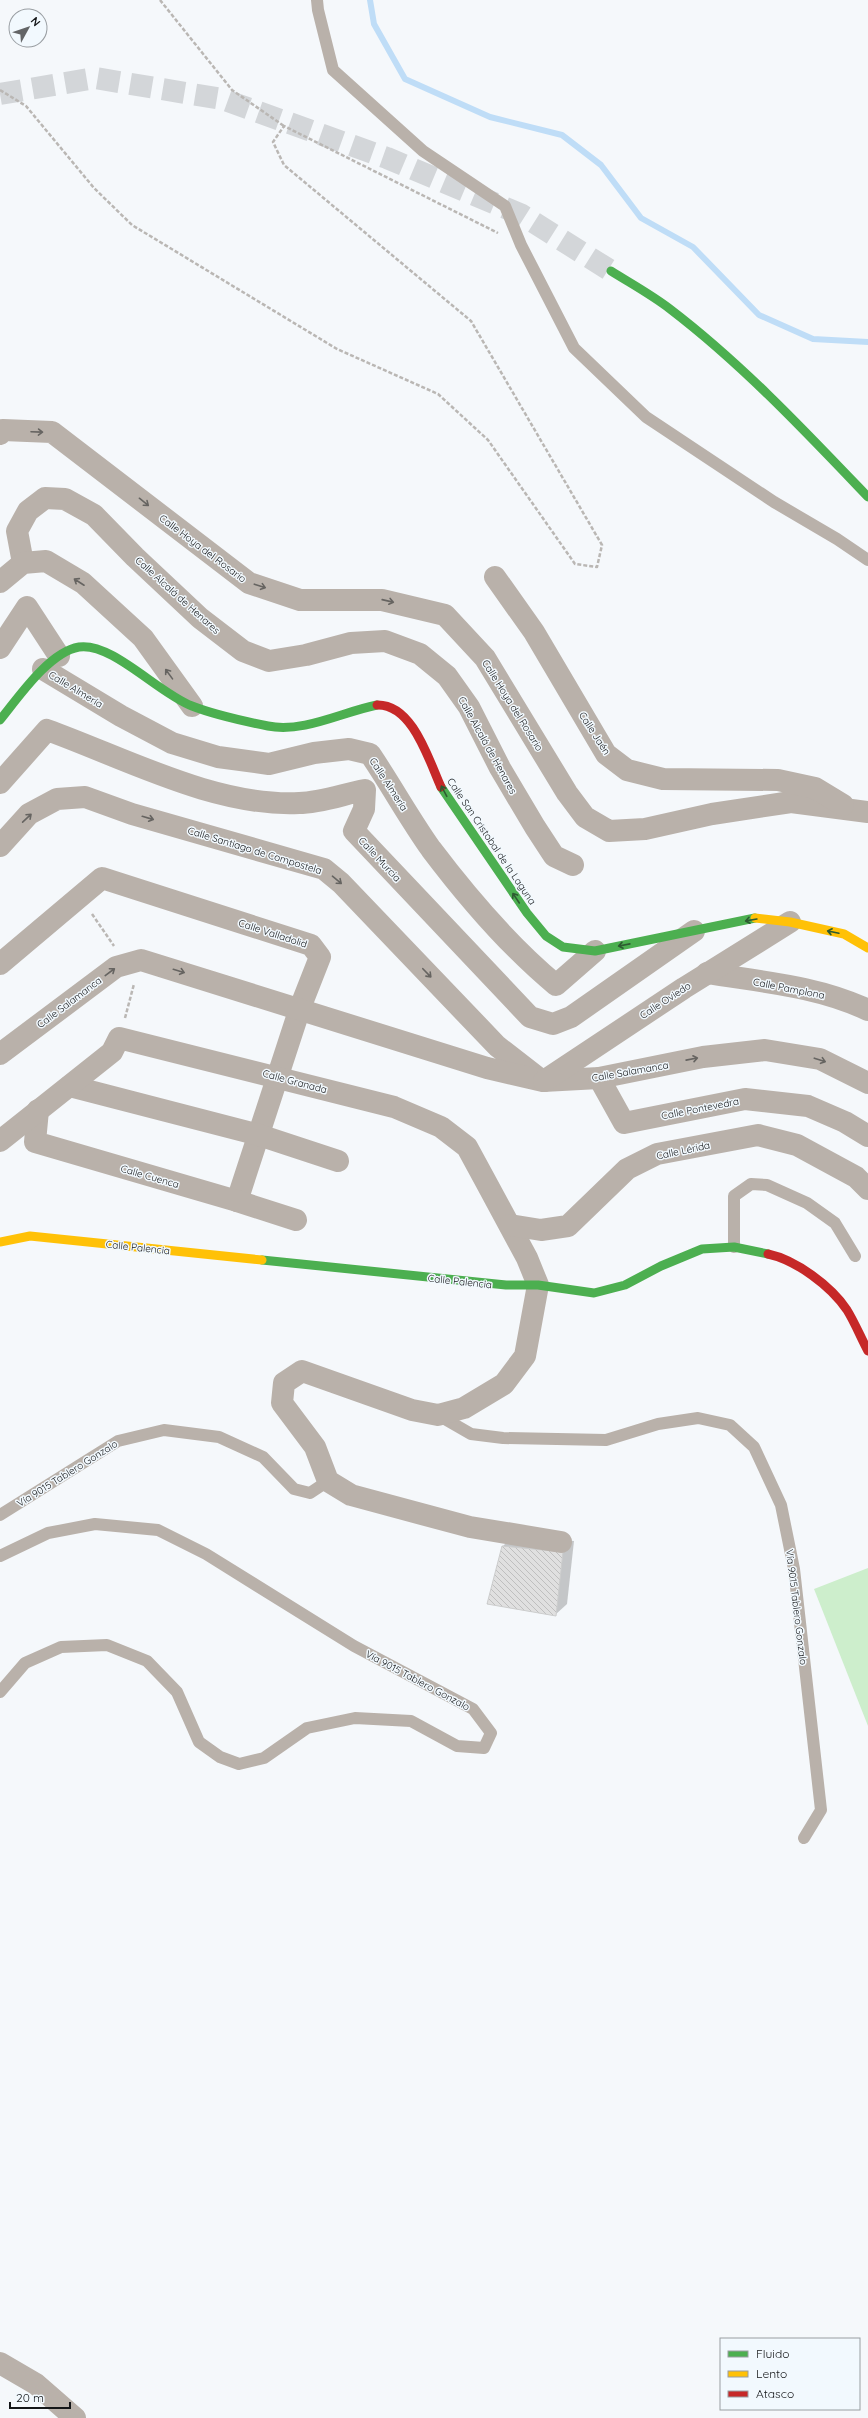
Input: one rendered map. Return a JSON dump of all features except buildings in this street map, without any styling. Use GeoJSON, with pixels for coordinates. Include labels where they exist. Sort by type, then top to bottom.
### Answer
{"type":"FeatureCollection","features":[{"type":"Feature","properties":{"kind":"street"},"geometry":{"type":"LineString","coordinates":[[611,271],[668,308],[725,355],[798,423],[868,497]]}},
{"type":"Feature","properties":{"kind":"street","name":"Calle Hoya del Rosario"},"geometry":{"type":"LineString","coordinates":[[0,434],[4,430],[52,432],[249,583],[300,600],[382,600],[445,615],[485,658],[567,793],[585,817],[609,831],[645,829],[712,814],[792,802],[859,811]]}},
{"type":"Feature","properties":{"kind":"street","name":"Calle Alcalá de Henares"},"geometry":{"type":"LineString","coordinates":[[23,563],[17,530],[28,511],[45,498],[65,499],[94,515],[135,557],[195,613],[243,650],[269,661],[306,655],[351,643],[385,641],[420,654],[447,676],[469,707],[500,768],[554,856],[573,866]]}},
{"type":"Feature","properties":{"kind":"street"},"geometry":{"type":"LineString","coordinates":[[0,582],[23,563],[46,561],[83,583],[143,638],[192,706]]}},
{"type":"Feature","properties":{"kind":"street","name":"Calle Jaén"},"geometry":{"type":"LineString","coordinates":[[495,577],[534,632],[606,754],[627,770],[662,779],[778,780],[815,788],[859,811]]}},
{"type":"Feature","properties":{"kind":"street"},"geometry":{"type":"LineString","coordinates":[[0,648],[28,607],[51,663]]}},
{"type":"Feature","properties":{"kind":"street","name":"Calle San Cristobal de la Laguna"},"geometry":{"type":"LineString","coordinates":[[0,720],[51,663],[78,647],[99,648],[118,659],[167,694],[192,706],[276,726],[297,727],[353,710],[379,705],[400,714],[411,724],[444,793],[526,913],[546,936],[563,947],[595,951],[757,918],[790,922],[844,934],[868,948]]}},
{"type":"Feature","properties":{"kind":"street","name":"Calle Almería"},"geometry":{"type":"LineString","coordinates":[[51,663],[121,716],[172,743],[218,757],[269,764],[314,753],[349,749],[370,754],[430,848],[478,908],[530,964],[556,985],[595,951]]}},
{"type":"Feature","properties":{"kind":"street","name":"Calle Murcia"},"geometry":{"type":"LineString","coordinates":[[0,782],[47,730],[209,791],[257,800],[300,804],[364,790],[364,809],[354,831],[530,1017],[553,1024],[571,1017],[694,931]]}},
{"type":"Feature","properties":{"kind":"street","name":"Calle Santiago de Compostela"},"geometry":{"type":"LineString","coordinates":[[0,846],[29,814],[57,799],[85,797],[132,814],[324,869],[341,883],[497,1046],[543,1082]]}},
{"type":"Feature","properties":{"kind":"street","name":"Calle Valladolid"},"geometry":{"type":"LineString","coordinates":[[0,964],[102,878],[311,945],[320,957],[300,1008],[238,1201]]}},
{"type":"Feature","properties":{"kind":"street","name":"Calle Oviedo"},"geometry":{"type":"LineString","coordinates":[[543,1082],[707,974],[790,922]]}},
{"type":"Feature","properties":{"kind":"street","name":"Calle Salamanca"},"geometry":{"type":"LineString","coordinates":[[0,1054],[116,967],[134,962],[300,1008],[487,1068],[543,1082],[599,1078],[703,1057],[764,1050],[820,1059],[868,1083]]}},
{"type":"Feature","properties":{"kind":"street","name":"Calle Pamplona"},"geometry":{"type":"LineString","coordinates":[[707,974],[789,986],[844,999],[868,1010]]}},
{"type":"Feature","properties":{"kind":"street"},"geometry":{"type":"LineString","coordinates":[[0,1141],[112,1052],[119,1038]]}},
{"type":"Feature","properties":{"kind":"street","name":"Calle Granada"},"geometry":{"type":"LineString","coordinates":[[119,1038],[278,1076],[394,1108],[441,1127],[467,1147],[510,1225],[538,1285]]}},
{"type":"Feature","properties":{"kind":"street","name":"Calle Pontevedra"},"geometry":{"type":"LineString","coordinates":[[599,1078],[624,1123],[745,1099],[808,1106],[845,1122],[868,1136]]}},
{"type":"Feature","properties":{"kind":"street"},"geometry":{"type":"LineString","coordinates":[[70,1086],[259,1135],[338,1161]]}},
{"type":"Feature","properties":{"kind":"street","name":"Calle Cuenca"},"geometry":{"type":"LineString","coordinates":[[38,1110],[34,1142],[238,1201],[296,1220]]}},
{"type":"Feature","properties":{"kind":"street","name":"Calle Lérida"},"geometry":{"type":"LineString","coordinates":[[510,1225],[541,1230],[568,1226],[626,1169],[657,1154],[758,1135],[797,1145],[856,1177],[868,1188]]}},
{"type":"Feature","properties":{"kind":"street","name":"Calle Palencia"},"geometry":{"type":"LineString","coordinates":[[0,1242],[30,1236],[506,1285],[538,1285],[594,1293],[625,1285],[661,1266],[702,1249],[734,1247],[778,1256],[817,1278],[846,1309],[868,1351]]}},
{"type":"Feature","properties":{"kind":"street","name":"Vía 9015 Tablero Gonzalo"},"geometry":{"type":"LineString","coordinates":[[328,1481],[315,1447],[282,1402],[284,1383],[302,1371],[412,1410],[438,1415],[464,1408],[504,1384],[525,1356],[538,1285]]}},
{"type":"Feature","properties":{"kind":"street"},"geometry":{"type":"LineString","coordinates":[[328,1481],[351,1495],[470,1527],[561,1542]]}},
{"type":"Feature","properties":{"kind":"street"},"geometry":{"type":"LineString","coordinates":[[0,2363],[36,2384],[75,2418]]}},
{"type":"Feature","properties":{"kind":"lane"},"geometry":{"type":"LineString","coordinates":[[317,0],[318,10],[333,70],[423,151],[505,206],[521,245],[574,348],[646,417],[774,502],[837,538],[868,560]]}},
{"type":"Feature","properties":{"kind":"lane"},"geometry":{"type":"LineString","coordinates":[[734,1247],[734,1196],[750,1184],[767,1185],[807,1203],[835,1223],[855,1256]]}},
{"type":"Feature","properties":{"kind":"lane","name":"Vía 9015 Tablero Gonzalo"},"geometry":{"type":"LineString","coordinates":[[438,1415],[471,1434],[503,1438],[606,1440],[658,1424],[698,1418],[730,1425],[754,1447],[781,1504],[794,1569],[821,1810],[804,1838]]}},
{"type":"Feature","properties":{"kind":"lane","name":"Vía 9015 Tablero Gonzalo"},"geometry":{"type":"LineString","coordinates":[[0,1516],[118,1441],[164,1430],[219,1438],[263,1457],[294,1489],[310,1493],[328,1481]]}},
{"type":"Feature","properties":{"kind":"lane","name":"Vía 9015 Tablero Gonzalo"},"geometry":{"type":"LineString","coordinates":[[0,1556],[48,1533],[95,1524],[158,1530],[206,1554],[354,1646],[473,1709],[491,1733],[484,1748],[457,1746],[411,1721],[355,1718],[307,1728],[264,1758],[239,1764],[220,1757],[199,1742],[177,1692],[147,1661],[107,1645],[61,1647],[25,1663],[0,1692]]}},
{"type":"Feature","properties":{"kind":"path"},"geometry":{"type":"LineString","coordinates":[[160,0],[232,90],[284,126],[521,245]]}},
{"type":"Feature","properties":{"kind":"path"},"geometry":{"type":"LineString","coordinates":[[0,90],[26,106],[94,188],[132,225],[337,350],[438,394],[488,440],[575,564],[597,567],[602,545],[472,321],[284,165],[273,142],[284,126]]}},
{"type":"Feature","properties":{"kind":"path"},"geometry":{"type":"LineString","coordinates":[[80,897],[134,962],[119,1038]]}},
{"type":"Feature","properties":{"kind":"green space"},"geometry":{"type":"Polygon","coordinates":[[[868,1568],[868,1726],[814,1589],[868,1568]]]}},
{"type":"Feature","properties":{"kind":"waterway"},"geometry":{"type":"LineString","coordinates":[[370,0],[374,24],[405,79],[490,117],[562,135],[601,165],[641,218],[693,247],[759,315],[813,339],[868,342]]}},
{"type":"Feature","properties":{"kind":"tunnel"},"geometry":{"type":"LineString","coordinates":[[0,94],[95,78],[222,99],[387,158],[522,215],[611,271]]}},
{"type":"Feature","properties":{"kind":"traffic: fast"},"geometry":{"type":"LineString","coordinates":[[611,271],[663,304],[697,330],[748,375],[868,497]]}},
{"type":"Feature","properties":{"kind":"traffic: fast"},"geometry":{"type":"LineString","coordinates":[[0,720],[35,677],[46,666],[57,657],[79,647],[92,648],[106,652],[179,700],[192,706],[220,715],[268,726],[295,727],[323,721],[377,705]]}},
{"type":"Feature","properties":{"kind":"traffic: fast"},"geometry":{"type":"LineString","coordinates":[[441,787],[527,913],[546,936],[563,947],[595,951],[755,918]]}},
{"type":"Feature","properties":{"kind":"traffic: fast"},"geometry":{"type":"LineString","coordinates":[[262,1260],[506,1285],[538,1285],[594,1293],[625,1285],[661,1266],[702,1249],[734,1247],[768,1254]]}},
{"type":"Feature","properties":{"kind":"traffic: slow"},"geometry":{"type":"LineString","coordinates":[[755,918],[790,922],[844,934],[868,948]]}},
{"type":"Feature","properties":{"kind":"traffic: slow"},"geometry":{"type":"LineString","coordinates":[[0,1242],[30,1236],[262,1260]]}},
{"type":"Feature","properties":{"kind":"traffic: jam"},"geometry":{"type":"LineString","coordinates":[[377,705],[390,707],[410,724],[425,749],[441,787]]}},
{"type":"Feature","properties":{"kind":"traffic: jam"},"geometry":{"type":"LineString","coordinates":[[768,1254],[779,1257],[801,1268],[832,1292],[847,1310],[868,1351]]}}]}
